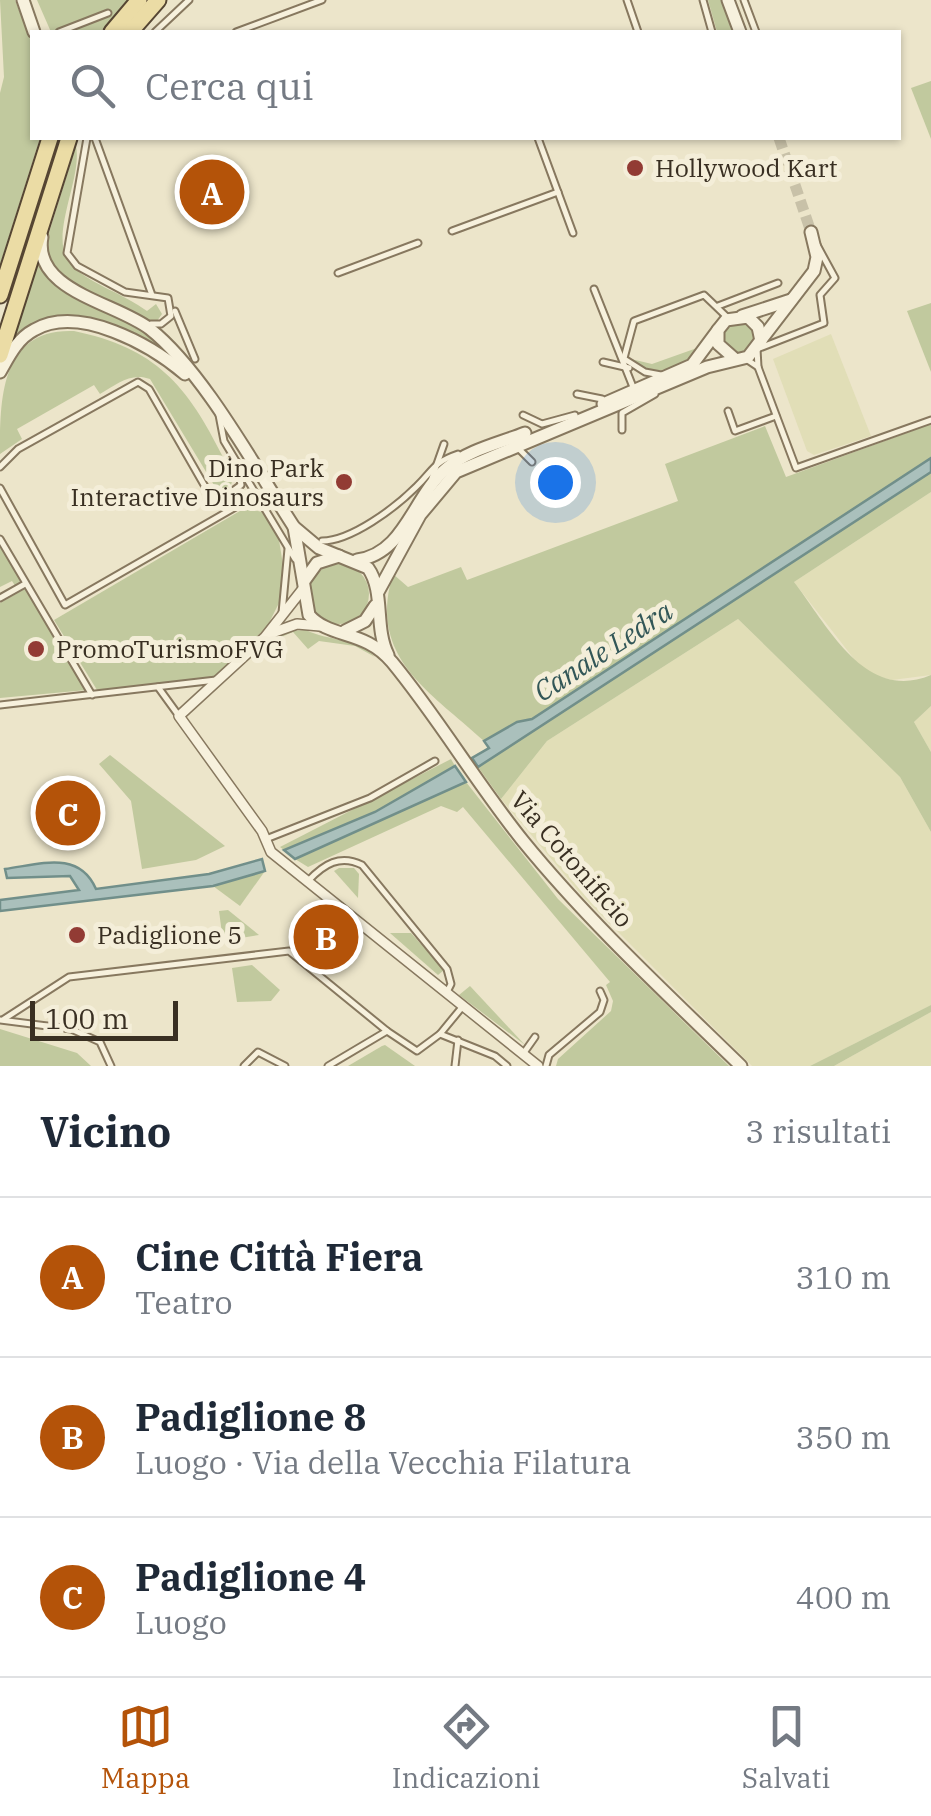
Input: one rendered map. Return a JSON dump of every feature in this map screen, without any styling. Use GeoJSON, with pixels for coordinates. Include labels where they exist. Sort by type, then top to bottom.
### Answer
{"type":"FeatureCollection","features":[{"type":"Feature","properties":{"kind":"main road"},"geometry":{"type":"LineString","coordinates":[[114,30],[139,0]]}},
{"type":"Feature","properties":{"kind":"main road"},"geometry":{"type":"LineString","coordinates":[[132,30],[158,0]]}},
{"type":"Feature","properties":{"kind":"main road"},"geometry":{"type":"LineString","coordinates":[[0,296],[47,140]]}},
{"type":"Feature","properties":{"kind":"main road"},"geometry":{"type":"LineString","coordinates":[[0,356],[68,140]]}},
{"type":"Feature","properties":{"kind":"street"},"geometry":{"type":"LineString","coordinates":[[728,0],[738,29]]}},
{"type":"Feature","properties":{"kind":"street"},"geometry":{"type":"LineString","coordinates":[[24,4],[36,30]]}},
{"type":"Feature","properties":{"kind":"street"},"geometry":{"type":"LineString","coordinates":[[107,30],[127,14]]}},
{"type":"Feature","properties":{"kind":"street","name":"Via Cotonificio"},"geometry":{"type":"LineString","coordinates":[[57,169],[40,245],[48,270],[62,283],[128,315],[170,346],[294,527],[319,548],[352,558],[372,573],[380,636],[391,662]]}},
{"type":"Feature","properties":{"kind":"street"},"geometry":{"type":"LineString","coordinates":[[345,631],[365,621],[386,570],[439,488],[478,460],[707,368],[742,359],[759,345],[814,271],[813,238]]}},
{"type":"Feature","properties":{"kind":"street"},"geometry":{"type":"LineString","coordinates":[[538,1066],[271,852],[266,839],[179,716],[266,636],[318,563],[386,550],[424,486],[456,460],[674,374],[698,360],[718,330],[734,317],[770,310],[798,294]]}},
{"type":"Feature","properties":{"kind":"street"},"geometry":{"type":"LineString","coordinates":[[734,317],[758,327],[759,345]]}},
{"type":"Feature","properties":{"kind":"street","name":"Via Cotonificio"},"geometry":{"type":"LineString","coordinates":[[0,372],[31,331],[70,322],[143,345],[196,383]]}},
{"type":"Feature","properties":{"kind":"street"},"geometry":{"type":"LineString","coordinates":[[718,330],[721,350],[742,359]]}},
{"type":"Feature","properties":{"kind":"street","name":"Via Cotonificio"},"geometry":{"type":"LineString","coordinates":[[294,527],[308,614],[321,626],[365,639],[391,662],[472,774],[575,902],[741,1066]]}},
{"type":"Feature","properties":{"kind":"street"},"geometry":{"type":"LineString","coordinates":[[266,636],[296,624],[321,626]]}},
{"type":"Feature","properties":{"kind":"lane"},"geometry":{"type":"LineString","coordinates":[[156,30],[189,0]]}},
{"type":"Feature","properties":{"kind":"lane"},"geometry":{"type":"LineString","coordinates":[[241,30],[322,0]]}},
{"type":"Feature","properties":{"kind":"lane"},"geometry":{"type":"LineString","coordinates":[[626,0],[637,30]]}},
{"type":"Feature","properties":{"kind":"lane"},"geometry":{"type":"LineString","coordinates":[[703,0],[711,30]]}},
{"type":"Feature","properties":{"kind":"lane"},"geometry":{"type":"LineString","coordinates":[[744,0],[755,30]]}},
{"type":"Feature","properties":{"kind":"lane"},"geometry":{"type":"LineString","coordinates":[[64,30],[108,14]]}},
{"type":"Feature","properties":{"kind":"lane"},"geometry":{"type":"LineString","coordinates":[[91,140],[66,242],[69,256],[77,266],[126,292],[164,296],[172,304],[195,359]]}},
{"type":"Feature","properties":{"kind":"lane"},"geometry":{"type":"LineString","coordinates":[[92,140],[152,295]]}},
{"type":"Feature","properties":{"kind":"lane"},"geometry":{"type":"LineString","coordinates":[[539,140],[573,233]]}},
{"type":"Feature","properties":{"kind":"lane"},"geometry":{"type":"LineString","coordinates":[[452,230],[558,192]]}},
{"type":"Feature","properties":{"kind":"lane"},"geometry":{"type":"LineString","coordinates":[[813,238],[835,278],[820,295],[824,323],[759,345],[758,367],[796,468],[931,420]]}},
{"type":"Feature","properties":{"kind":"lane"},"geometry":{"type":"LineString","coordinates":[[338,272],[418,243]]}},
{"type":"Feature","properties":{"kind":"lane"},"geometry":{"type":"LineString","coordinates":[[718,306],[778,283]]}},
{"type":"Feature","properties":{"kind":"lane"},"geometry":{"type":"LineString","coordinates":[[594,289],[630,369],[634,382],[629,394]]}},
{"type":"Feature","properties":{"kind":"lane"},"geometry":{"type":"LineString","coordinates":[[624,358],[634,321],[704,295],[734,317]]}},
{"type":"Feature","properties":{"kind":"lane"},"geometry":{"type":"LineString","coordinates":[[128,315],[162,324],[171,316],[172,304]]}},
{"type":"Feature","properties":{"kind":"lane"},"geometry":{"type":"LineString","coordinates":[[624,358],[645,372],[674,374]]}},
{"type":"Feature","properties":{"kind":"lane"},"geometry":{"type":"LineString","coordinates":[[742,359],[758,367]]}},
{"type":"Feature","properties":{"kind":"lane"},"geometry":{"type":"LineString","coordinates":[[604,362],[630,369]]}},
{"type":"Feature","properties":{"kind":"lane"},"geometry":{"type":"LineString","coordinates":[[0,464],[120,390],[143,383],[221,514]]}},
{"type":"Feature","properties":{"kind":"lane"},"geometry":{"type":"LineString","coordinates":[[622,430],[622,413],[660,390]]}},
{"type":"Feature","properties":{"kind":"lane"},"geometry":{"type":"LineString","coordinates":[[578,394],[598,401],[614,400]]}},
{"type":"Feature","properties":{"kind":"lane"},"geometry":{"type":"LineString","coordinates":[[728,412],[736,431],[776,416]]}},
{"type":"Feature","properties":{"kind":"lane"},"geometry":{"type":"LineString","coordinates":[[219,414],[224,441],[288,542],[303,586]]}},
{"type":"Feature","properties":{"kind":"lane"},"geometry":{"type":"LineString","coordinates":[[523,415],[542,424],[575,415]]}},
{"type":"Feature","properties":{"kind":"lane"},"geometry":{"type":"LineString","coordinates":[[424,486],[440,460],[506,440]]}},
{"type":"Feature","properties":{"kind":"lane"},"geometry":{"type":"LineString","coordinates":[[322,541],[338,542],[424,486],[440,460],[444,444]]}},
{"type":"Feature","properties":{"kind":"lane"},"geometry":{"type":"LineString","coordinates":[[478,460],[518,450],[532,462]]}},
{"type":"Feature","properties":{"kind":"lane"},"geometry":{"type":"LineString","coordinates":[[216,504],[241,485],[237,462]]}},
{"type":"Feature","properties":{"kind":"lane"},"geometry":{"type":"LineString","coordinates":[[0,488],[65,604],[246,501],[264,504]]}},
{"type":"Feature","properties":{"kind":"lane"},"geometry":{"type":"LineString","coordinates":[[0,539],[92,696]]}},
{"type":"Feature","properties":{"kind":"lane"},"geometry":{"type":"LineString","coordinates":[[281,618],[288,578],[288,542]]}},
{"type":"Feature","properties":{"kind":"lane"},"geometry":{"type":"LineString","coordinates":[[0,598],[25,584]]}},
{"type":"Feature","properties":{"kind":"lane"},"geometry":{"type":"LineString","coordinates":[[0,705],[218,680]]}},
{"type":"Feature","properties":{"kind":"lane"},"geometry":{"type":"LineString","coordinates":[[158,688],[179,716]]}},
{"type":"Feature","properties":{"kind":"lane"},"geometry":{"type":"LineString","coordinates":[[266,839],[345,809],[435,761]]}},
{"type":"Feature","properties":{"kind":"lane"},"geometry":{"type":"LineString","coordinates":[[308,881],[335,861],[346,859],[362,866],[447,968],[452,984],[447,992]]}},
{"type":"Feature","properties":{"kind":"lane"},"geometry":{"type":"LineString","coordinates":[[2,1019],[69,977],[289,951],[387,1031],[417,1050],[428,1046],[463,1006]]}},
{"type":"Feature","properties":{"kind":"lane"},"geometry":{"type":"LineString","coordinates":[[546,1066],[548,1056],[602,1009],[600,991]]}},
{"type":"Feature","properties":{"kind":"lane"},"geometry":{"type":"LineString","coordinates":[[2,1019],[71,1030],[100,1042],[111,1066]]}},
{"type":"Feature","properties":{"kind":"lane"},"geometry":{"type":"LineString","coordinates":[[328,1066],[387,1031]]}},
{"type":"Feature","properties":{"kind":"lane"},"geometry":{"type":"LineString","coordinates":[[440,1034],[495,1056],[507,1066]]}},
{"type":"Feature","properties":{"kind":"lane"},"geometry":{"type":"LineString","coordinates":[[522,1054],[535,1038]]}},
{"type":"Feature","properties":{"kind":"lane"},"geometry":{"type":"LineString","coordinates":[[455,1066],[458,1040]]}},
{"type":"Feature","properties":{"kind":"lane"},"geometry":{"type":"LineString","coordinates":[[244,1066],[258,1052],[285,1066]]}},
{"type":"Feature","properties":{"kind":"shaded area"},"geometry":{"type":"Polygon","coordinates":[[[831,334],[871,436],[814,455],[807,451],[773,359],[831,334]]]}},
{"type":"Feature","properties":{"kind":"shaded area"},"geometry":{"type":"Polygon","coordinates":[[[931,492],[931,675],[892,680],[865,673],[794,582],[931,492]]]}},
{"type":"Feature","properties":{"kind":"shaded area"},"geometry":{"type":"Polygon","coordinates":[[[738,619],[900,777],[931,832],[931,1005],[810,1066],[752,1066],[584,898],[501,799],[547,741],[738,619]]]}},
{"type":"Feature","properties":{"kind":"shaded area"},"geometry":{"type":"Polygon","coordinates":[[[931,706],[931,752],[914,722],[931,706]]]}},
{"type":"Feature","properties":{"kind":"shaded area"},"geometry":{"type":"Polygon","coordinates":[[[931,1012],[931,1066],[834,1066],[931,1012]]]}},
{"type":"Feature","properties":{"kind":"green space"},"geometry":{"type":"Polygon","coordinates":[[[0,0],[15,0],[30,39],[30,140],[39,140],[0,265],[0,93],[4,77],[0,0]]]}},
{"type":"Feature","properties":{"kind":"green space"},"geometry":{"type":"Polygon","coordinates":[[[37,0],[133,0],[102,30],[50,30],[37,0]]]}},
{"type":"Feature","properties":{"kind":"green space"},"geometry":{"type":"Polygon","coordinates":[[[708,0],[722,0],[731,30],[716,30],[708,0]]]}},
{"type":"Feature","properties":{"kind":"green space"},"geometry":{"type":"Polygon","coordinates":[[[931,81],[931,139],[911,88],[931,81]]]}},
{"type":"Feature","properties":{"kind":"green space"},"geometry":{"type":"Polygon","coordinates":[[[76,146],[75,176],[63,226],[65,256],[81,273],[147,311],[156,304],[162,314],[157,321],[145,320],[69,280],[49,256],[47,239],[76,146]]]}},
{"type":"Feature","properties":{"kind":"green space"},"geometry":{"type":"Polygon","coordinates":[[[36,255],[52,282],[135,325],[177,362],[70,317],[42,321],[10,344],[36,255]]]}},
{"type":"Feature","properties":{"kind":"green space"},"geometry":{"type":"Polygon","coordinates":[[[931,303],[931,372],[907,311],[931,303]]]}},
{"type":"Feature","properties":{"kind":"green space"},"geometry":{"type":"Polygon","coordinates":[[[739,323],[750,327],[754,338],[750,349],[739,353],[728,349],[724,338],[728,327],[739,323]]]}},
{"type":"Feature","properties":{"kind":"green space"},"geometry":{"type":"Polygon","coordinates":[[[74,331],[127,348],[166,373],[210,432],[231,470],[231,485],[222,489],[214,485],[150,379],[143,377],[124,380],[100,394],[94,385],[17,429],[22,439],[0,454],[4,391],[18,354],[31,341],[50,333],[74,331]]]}},
{"type":"Feature","properties":{"kind":"green space"},"geometry":{"type":"Polygon","coordinates":[[[697,348],[694,359],[661,370],[646,368],[631,359],[652,364],[697,348]]]}},
{"type":"Feature","properties":{"kind":"green space"},"geometry":{"type":"Polygon","coordinates":[[[931,424],[931,458],[532,719],[517,722],[484,741],[425,689],[396,651],[387,603],[393,574],[408,587],[461,567],[467,580],[678,501],[665,464],[765,426],[786,477],[931,424]]]}},
{"type":"Feature","properties":{"kind":"green space"},"geometry":{"type":"Polygon","coordinates":[[[931,472],[931,492],[794,582],[850,656],[868,669],[887,678],[908,681],[931,675],[931,706],[914,722],[931,752],[931,832],[900,777],[738,619],[547,741],[501,799],[478,767],[931,472]]]}},
{"type":"Feature","properties":{"kind":"green space"},"geometry":{"type":"Polygon","coordinates":[[[245,508],[262,512],[279,540],[284,571],[280,601],[267,627],[214,677],[97,690],[54,620],[245,508]]]}},
{"type":"Feature","properties":{"kind":"green space"},"geometry":{"type":"Polygon","coordinates":[[[0,543],[22,582],[16,587],[12,581],[0,587],[0,543]]]}},
{"type":"Feature","properties":{"kind":"green space"},"geometry":{"type":"Polygon","coordinates":[[[339,564],[360,573],[369,594],[360,615],[339,624],[318,615],[309,594],[318,573],[339,564]]]}},
{"type":"Feature","properties":{"kind":"green space"},"geometry":{"type":"Polygon","coordinates":[[[25,589],[87,690],[0,698],[0,603],[25,589]]]}},
{"type":"Feature","properties":{"kind":"green space"},"geometry":{"type":"Polygon","coordinates":[[[306,630],[360,646],[375,657],[355,646],[319,641],[308,649],[293,632],[272,641],[288,631],[306,630]]]}},
{"type":"Feature","properties":{"kind":"green space"},"geometry":{"type":"Polygon","coordinates":[[[110,755],[225,846],[196,860],[142,869],[131,801],[99,764],[110,755]]]}},
{"type":"Feature","properties":{"kind":"green space"},"geometry":{"type":"Polygon","coordinates":[[[451,759],[455,766],[375,812],[284,850],[280,847],[451,759]]]}},
{"type":"Feature","properties":{"kind":"green space"},"geometry":{"type":"Polygon","coordinates":[[[466,782],[558,899],[729,1066],[556,1066],[558,1059],[611,1011],[613,1001],[606,985],[610,982],[463,807],[457,812],[441,806],[308,867],[295,859],[466,782]]]}},
{"type":"Feature","properties":{"kind":"green space"},"geometry":{"type":"Polygon","coordinates":[[[354,868],[359,874],[358,898],[334,871],[354,868]]]}},
{"type":"Feature","properties":{"kind":"green space"},"geometry":{"type":"Polygon","coordinates":[[[265,871],[240,906],[213,886],[265,871]]]}},
{"type":"Feature","properties":{"kind":"green space"},"geometry":{"type":"Polygon","coordinates":[[[228,910],[259,935],[223,941],[219,911],[228,910]]]}},
{"type":"Feature","properties":{"kind":"green space"},"geometry":{"type":"Polygon","coordinates":[[[390,933],[411,933],[444,970],[438,975],[390,933]]]}},
{"type":"Feature","properties":{"kind":"green space"},"geometry":{"type":"Polygon","coordinates":[[[252,965],[280,990],[271,1001],[237,1002],[232,968],[252,965]]]}},
{"type":"Feature","properties":{"kind":"green space"},"geometry":{"type":"Polygon","coordinates":[[[470,986],[525,1045],[459,995],[470,986]]]}},
{"type":"Feature","properties":{"kind":"green space"},"geometry":{"type":"Polygon","coordinates":[[[931,1005],[931,1012],[834,1066],[810,1066],[931,1005]]]}},
{"type":"Feature","properties":{"kind":"green space"},"geometry":{"type":"Polygon","coordinates":[[[0,1029],[77,1053],[91,1066],[0,1066],[0,1029]]]}},
{"type":"Feature","properties":{"kind":"green space"},"geometry":{"type":"Polygon","coordinates":[[[382,1046],[415,1066],[348,1066],[382,1046]]]}},
{"type":"Feature","properties":{"kind":"water"},"geometry":{"type":"Polygon","coordinates":[[[931,458],[931,472],[478,767],[472,758],[489,748],[484,741],[517,722],[532,719],[931,458]]]}},
{"type":"Feature","properties":{"kind":"water"},"geometry":{"type":"Polygon","coordinates":[[[455,766],[466,782],[295,859],[284,850],[375,812],[455,766]]]}},
{"type":"Feature","properties":{"kind":"water"},"geometry":{"type":"Polygon","coordinates":[[[262,859],[265,871],[213,886],[0,911],[0,900],[79,890],[70,876],[7,878],[5,869],[69,864],[89,877],[96,889],[209,874],[262,859]]]}},
{"type":"Feature","properties":{"kind":"tunnel"},"geometry":{"type":"LineString","coordinates":[[780,140],[811,232]]}},
{"type":"Feature","properties":{"kind":"place","name":"Hollywood Kart"},"geometry":{"type":"Point","coordinates":[635,168]}},
{"type":"Feature","properties":{"kind":"place","name":"Cine Città Fiera"},"geometry":{"type":"Point","coordinates":[212,192]}},
{"type":"Feature","properties":{"kind":"place","name":"Dino Park Interactive Dinosaurs"},"geometry":{"type":"Point","coordinates":[344,482]}},
{"type":"Feature","properties":{"kind":"place","name":"PromoTurismoFVG"},"geometry":{"type":"Point","coordinates":[36,649]}},
{"type":"Feature","properties":{"kind":"place","name":"Padiglione 4"},"geometry":{"type":"Point","coordinates":[68,813]}},
{"type":"Feature","properties":{"kind":"place","name":"Padiglione 5"},"geometry":{"type":"Point","coordinates":[77,935]}},
{"type":"Feature","properties":{"kind":"place","name":"Padiglione 8"},"geometry":{"type":"Point","coordinates":[326,937]}},
{"type":"Feature","properties":{"kind":"water label","name":"Canale Ledra"},"geometry":{"type":"Point","coordinates":[603,651]}}]}
